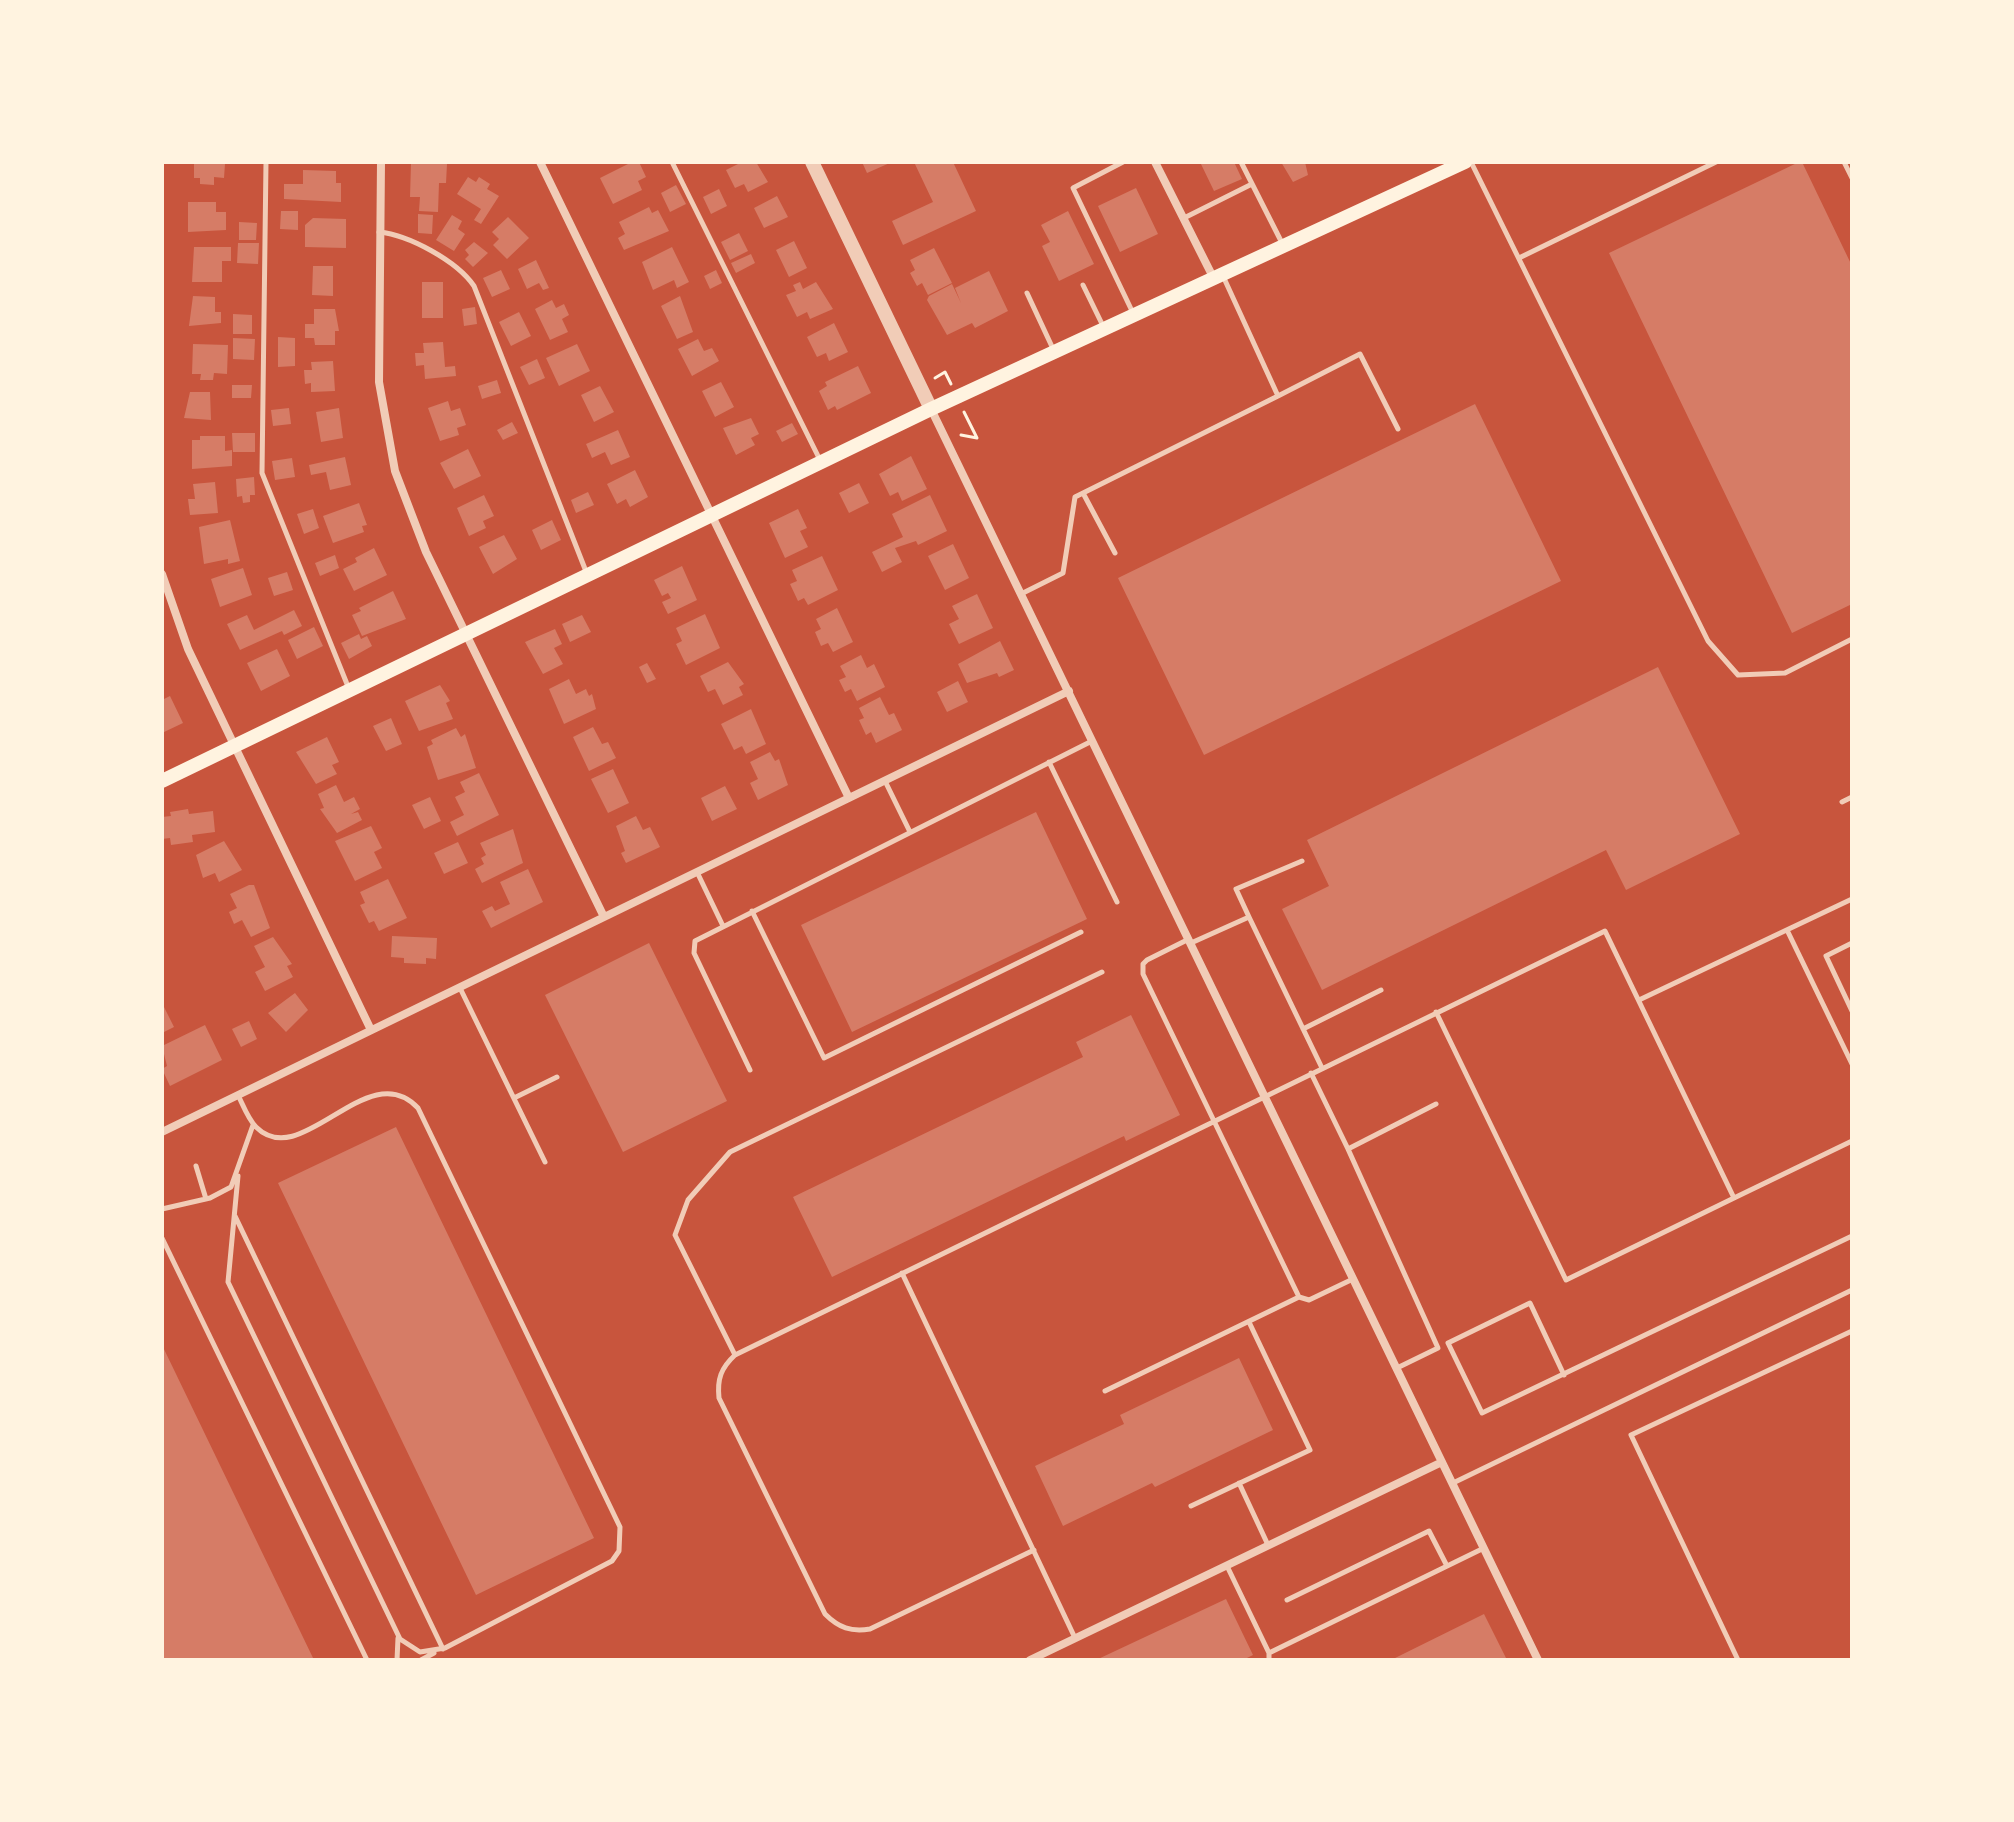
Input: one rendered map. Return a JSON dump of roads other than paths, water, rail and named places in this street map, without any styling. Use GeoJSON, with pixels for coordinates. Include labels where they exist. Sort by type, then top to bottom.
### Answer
{"type":"FeatureCollection","features":[{"type":"Feature","properties":{"kind":"main road"},"geometry":{"type":"LineString","coordinates":[[162,781],[931,409],[1468,162]]}},
{"type":"Feature","properties":{"kind":"street"},"geometry":{"type":"LineString","coordinates":[[381,162],[379,382],[388,443],[404,500],[465,634],[604,917]]}},
{"type":"Feature","properties":{"kind":"street"},"geometry":{"type":"LineString","coordinates":[[540,162],[849,798]]}},
{"type":"Feature","properties":{"kind":"street"},"geometry":{"type":"LineString","coordinates":[[812,162],[1538,1660]]}},
{"type":"Feature","properties":{"kind":"street"},"geometry":{"type":"LineString","coordinates":[[1156,162],[1218,277]]}},
{"type":"Feature","properties":{"kind":"street"},"geometry":{"type":"LineString","coordinates":[[162,574],[183,639],[371,1030]]}},
{"type":"Feature","properties":{"kind":"street"},"geometry":{"type":"LineString","coordinates":[[162,1132],[1069,691]]}},
{"type":"Feature","properties":{"kind":"street"},"geometry":{"type":"LineString","coordinates":[[1030,1660],[1442,1462]]}},
{"type":"Feature","properties":{"kind":"lane"},"geometry":{"type":"LineString","coordinates":[[266,162],[262,473],[350,690]]}},
{"type":"Feature","properties":{"kind":"lane"},"geometry":{"type":"LineString","coordinates":[[672,162],[821,462]]}},
{"type":"Feature","properties":{"kind":"lane"},"geometry":{"type":"LineString","coordinates":[[1123,162],[1073,188],[1134,315]]}},
{"type":"Feature","properties":{"kind":"lane"},"geometry":{"type":"LineString","coordinates":[[1241,162],[1284,247]]}},
{"type":"Feature","properties":{"kind":"lane"},"geometry":{"type":"LineString","coordinates":[[1468,162],[1519,258],[1708,641],[1738,675],[1785,673],[1852,639]]}},
{"type":"Feature","properties":{"kind":"lane"},"geometry":{"type":"LineString","coordinates":[[1519,258],[1716,162]]}},
{"type":"Feature","properties":{"kind":"lane"},"geometry":{"type":"LineString","coordinates":[[1844,162],[1852,178]]}},
{"type":"Feature","properties":{"kind":"lane"},"geometry":{"type":"LineString","coordinates":[[1184,218],[1252,184]]}},
{"type":"Feature","properties":{"kind":"lane"},"geometry":{"type":"LineString","coordinates":[[379,232],[415,241],[466,276],[474,286],[587,575]]}},
{"type":"Feature","properties":{"kind":"lane"},"geometry":{"type":"LineString","coordinates":[[1218,277],[1278,396]]}},
{"type":"Feature","properties":{"kind":"lane"},"geometry":{"type":"LineString","coordinates":[[1083,285],[1104,329]]}},
{"type":"Feature","properties":{"kind":"lane"},"geometry":{"type":"LineString","coordinates":[[1027,293],[1055,352]]}},
{"type":"Feature","properties":{"kind":"lane"},"geometry":{"type":"LineString","coordinates":[[1021,594],[1063,573],[1075,497],[1360,354],[1398,429]]}},
{"type":"Feature","properties":{"kind":"lane"},"geometry":{"type":"LineString","coordinates":[[1083,493],[1115,553]]}},
{"type":"Feature","properties":{"kind":"lane"},"geometry":{"type":"LineString","coordinates":[[750,1070],[693,950],[695,941],[1093,740]]}},
{"type":"Feature","properties":{"kind":"lane"},"geometry":{"type":"LineString","coordinates":[[1049,762],[1117,902]]}},
{"type":"Feature","properties":{"kind":"lane"},"geometry":{"type":"LineString","coordinates":[[885,781],[910,832]]}},
{"type":"Feature","properties":{"kind":"lane"},"geometry":{"type":"LineString","coordinates":[[1842,802],[1852,797]]}},
{"type":"Feature","properties":{"kind":"lane"},"geometry":{"type":"LineString","coordinates":[[1302,861],[1236,889],[1322,1068]]}},
{"type":"Feature","properties":{"kind":"lane"},"geometry":{"type":"LineString","coordinates":[[697,872],[723,926]]}},
{"type":"Feature","properties":{"kind":"lane"},"geometry":{"type":"LineString","coordinates":[[1639,1000],[1852,899]]}},
{"type":"Feature","properties":{"kind":"lane"},"geometry":{"type":"LineString","coordinates":[[752,911],[824,1058],[1081,932]]}},
{"type":"Feature","properties":{"kind":"lane"},"geometry":{"type":"LineString","coordinates":[[1249,917],[1147,960],[1142,971],[1299,1297]]}},
{"type":"Feature","properties":{"kind":"lane"},"geometry":{"type":"LineString","coordinates":[[1787,930],[1852,1064]]}},
{"type":"Feature","properties":{"kind":"lane"},"geometry":{"type":"LineString","coordinates":[[1034,1550],[870,1629],[857,1631],[834,1623],[825,1614],[719,1398],[720,1374],[735,1355],[1605,931],[1734,1198]]}},
{"type":"Feature","properties":{"kind":"lane"},"geometry":{"type":"LineString","coordinates":[[1852,943],[1826,956],[1852,1011]]}},
{"type":"Feature","properties":{"kind":"lane"},"geometry":{"type":"LineString","coordinates":[[735,1355],[675,1235],[688,1200],[730,1152],[1102,972]]}},
{"type":"Feature","properties":{"kind":"lane"},"geometry":{"type":"LineString","coordinates":[[460,987],[545,1162]]}},
{"type":"Feature","properties":{"kind":"lane"},"geometry":{"type":"LineString","coordinates":[[1303,1029],[1381,990]]}},
{"type":"Feature","properties":{"kind":"lane"},"geometry":{"type":"LineString","coordinates":[[1436,1012],[1566,1280],[1852,1141]]}},
{"type":"Feature","properties":{"kind":"lane"},"geometry":{"type":"LineString","coordinates":[[1311,1073],[1438,1348]]}},
{"type":"Feature","properties":{"kind":"lane"},"geometry":{"type":"LineString","coordinates":[[514,1098],[557,1077]]}},
{"type":"Feature","properties":{"kind":"lane"},"geometry":{"type":"LineString","coordinates":[[238,1095],[253,1125],[275,1137],[287,1138],[379,1093],[401,1095],[418,1108],[620,1527],[619,1551],[603,1569],[421,1660]]}},
{"type":"Feature","properties":{"kind":"lane"},"geometry":{"type":"LineString","coordinates":[[1348,1149],[1436,1104]]}},
{"type":"Feature","properties":{"kind":"lane"},"geometry":{"type":"LineString","coordinates":[[253,1125],[238,1176],[228,1282],[396,1633],[409,1648],[420,1652],[445,1648]]}},
{"type":"Feature","properties":{"kind":"lane"},"geometry":{"type":"LineString","coordinates":[[196,1166],[206,1199]]}},
{"type":"Feature","properties":{"kind":"lane"},"geometry":{"type":"LineString","coordinates":[[162,1209],[222,1194],[238,1176]]}},
{"type":"Feature","properties":{"kind":"lane"},"geometry":{"type":"LineString","coordinates":[[234,1215],[445,1648]]}},
{"type":"Feature","properties":{"kind":"lane"},"geometry":{"type":"LineString","coordinates":[[1448,1343],[1482,1413],[1852,1236]]}},
{"type":"Feature","properties":{"kind":"lane"},"geometry":{"type":"LineString","coordinates":[[162,1238],[367,1660]]}},
{"type":"Feature","properties":{"kind":"lane"},"geometry":{"type":"LineString","coordinates":[[902,1273],[1075,1638]]}},
{"type":"Feature","properties":{"kind":"lane"},"geometry":{"type":"LineString","coordinates":[[1105,1391],[1299,1297],[1309,1300],[1353,1279]]}},
{"type":"Feature","properties":{"kind":"lane"},"geometry":{"type":"LineString","coordinates":[[1452,1483],[1852,1290]]}},
{"type":"Feature","properties":{"kind":"lane"},"geometry":{"type":"LineString","coordinates":[[1397,1368],[1530,1303],[1564,1375]]}},
{"type":"Feature","properties":{"kind":"lane"},"geometry":{"type":"LineString","coordinates":[[1191,1506],[1310,1450],[1249,1322]]}},
{"type":"Feature","properties":{"kind":"lane"},"geometry":{"type":"LineString","coordinates":[[1738,1660],[1631,1435],[1852,1331]]}},
{"type":"Feature","properties":{"kind":"lane"},"geometry":{"type":"LineString","coordinates":[[1239,1483],[1268,1546]]}},
{"type":"Feature","properties":{"kind":"lane"},"geometry":{"type":"LineString","coordinates":[[1287,1600],[1429,1531],[1447,1566]]}},
{"type":"Feature","properties":{"kind":"lane"},"geometry":{"type":"LineString","coordinates":[[1227,1566],[1269,1656],[1484,1548]]}},
{"type":"Feature","properties":{"kind":"lane"},"geometry":{"type":"LineString","coordinates":[[396,1633],[397,1660]]}}]}
